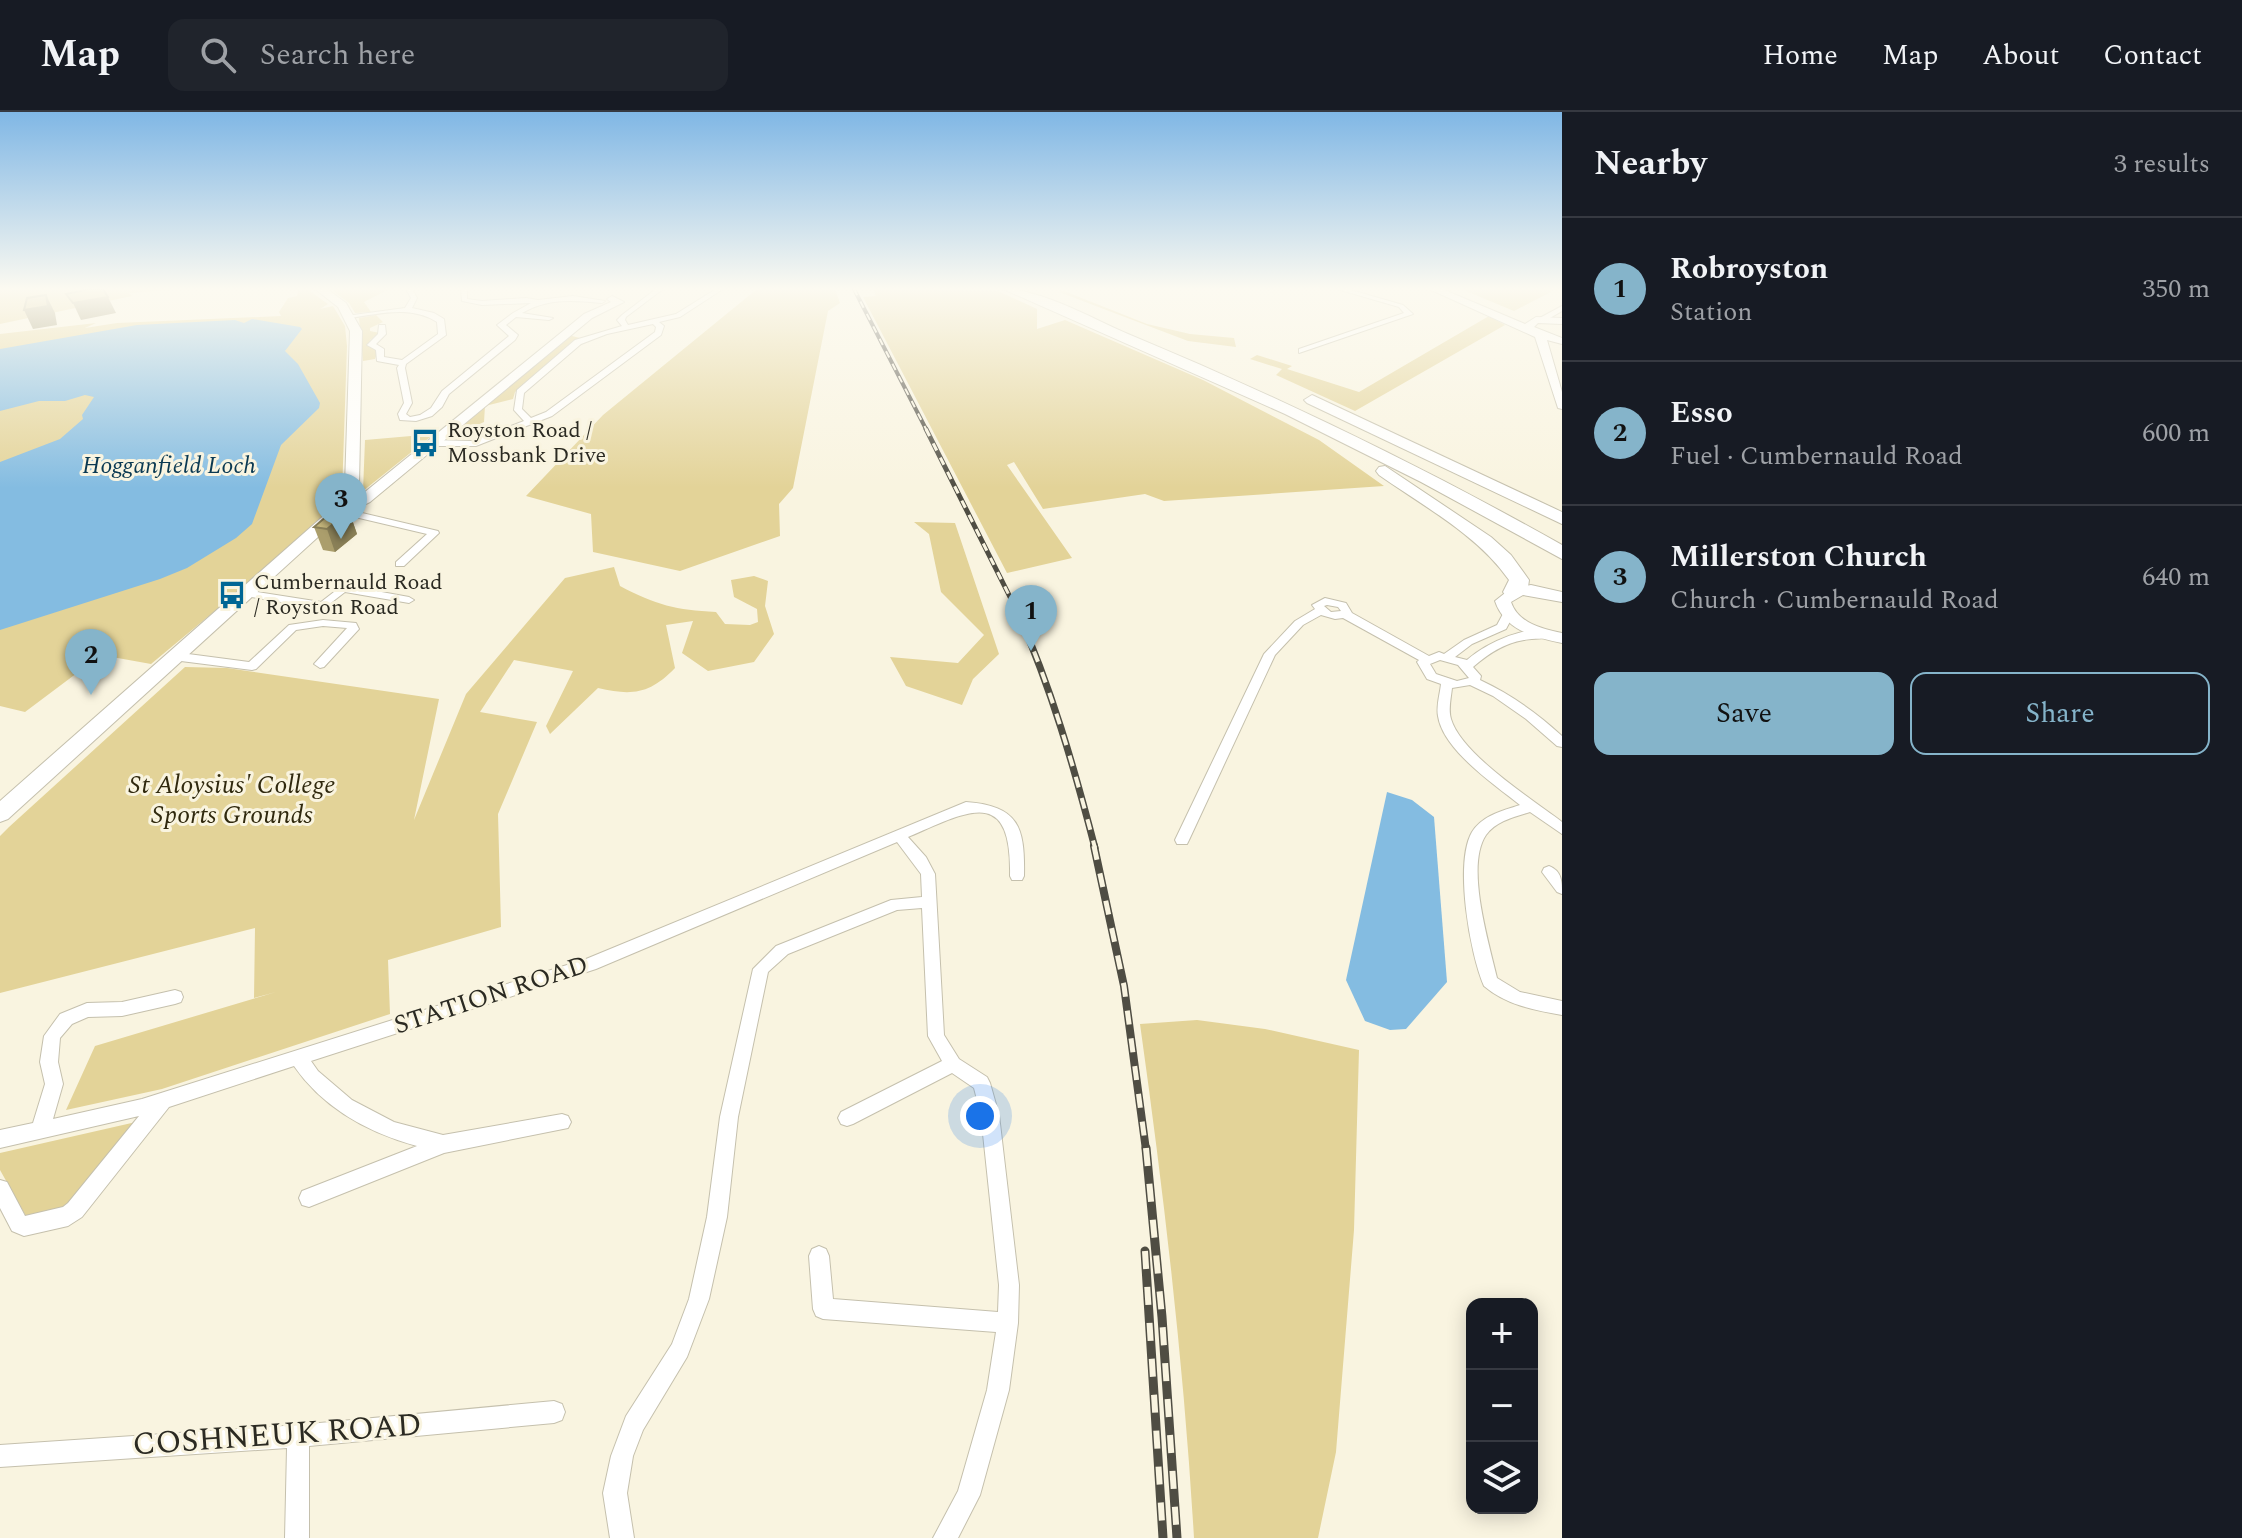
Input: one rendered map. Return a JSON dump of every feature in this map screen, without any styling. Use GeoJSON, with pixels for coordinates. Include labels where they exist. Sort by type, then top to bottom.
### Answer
{"type":"FeatureCollection","features":[{"type":"Feature","properties":{"kind":"highway"},"geometry":{"type":"LineString","coordinates":[[1164,356],[1254,397],[1387,473],[1492,547],[1519,580],[1513,592]]}},
{"type":"Feature","properties":{"kind":"highway"},"geometry":{"type":"LineString","coordinates":[[1171,356],[1324,425],[1437,482],[1562,553]]}},
{"type":"Feature","properties":{"kind":"highway"},"geometry":{"type":"LineString","coordinates":[[1184,356],[1335,423],[1562,544]]}},
{"type":"Feature","properties":{"kind":"highway"},"geometry":{"type":"LineString","coordinates":[[1198,356],[1259,378]]}},
{"type":"Feature","properties":{"kind":"highway"},"geometry":{"type":"LineString","coordinates":[[1299,394],[1562,519]]}},
{"type":"Feature","properties":{"kind":"main road"},"geometry":{"type":"LineString","coordinates":[[0,814],[344,505],[352,485],[353,377],[356,356]]}},
{"type":"Feature","properties":{"kind":"street"},"geometry":{"type":"LineString","coordinates":[[380,356],[380,359],[403,363]]}},
{"type":"Feature","properties":{"kind":"street"},"geometry":{"type":"LineString","coordinates":[[415,356],[403,363],[401,368],[408,403],[403,418],[421,418],[440,406],[445,393],[493,356]]}},
{"type":"Feature","properties":{"kind":"street"},"geometry":{"type":"LineString","coordinates":[[344,505],[361,501],[539,356]]}},
{"type":"Feature","properties":{"kind":"street"},"geometry":{"type":"LineString","coordinates":[[529,421],[518,410],[518,398],[527,385],[562,356]]}},
{"type":"Feature","properties":{"kind":"street"},"geometry":{"type":"LineString","coordinates":[[432,443],[473,444],[549,414],[629,356]]}},
{"type":"Feature","properties":{"kind":"street"},"geometry":{"type":"LineString","coordinates":[[1547,356],[1554,391],[1562,405]]}},
{"type":"Feature","properties":{"kind":"street"},"geometry":{"type":"LineString","coordinates":[[1558,356],[1562,378]]}},
{"type":"Feature","properties":{"kind":"street"},"geometry":{"type":"LineString","coordinates":[[344,505],[434,533],[400,564]]}},
{"type":"Feature","properties":{"kind":"street"},"geometry":{"type":"LineString","coordinates":[[245,593],[323,606],[343,588],[409,600]]}},
{"type":"Feature","properties":{"kind":"street"},"geometry":{"type":"LineString","coordinates":[[1556,636],[1526,626],[1508,614],[1503,601],[1513,592],[1559,595]]}},
{"type":"Feature","properties":{"kind":"street"},"geometry":{"type":"LineString","coordinates":[[1182,840],[1270,654],[1299,623],[1321,610],[1333,615],[1345,614],[1426,659],[1447,657],[1468,666],[1475,676],[1464,685],[1447,683],[1426,671],[1423,666],[1426,659]]}},
{"type":"Feature","properties":{"kind":"street"},"geometry":{"type":"LineString","coordinates":[[1447,657],[1468,642],[1502,627],[1508,614]]}},
{"type":"Feature","properties":{"kind":"street"},"geometry":{"type":"LineString","coordinates":[[173,656],[252,666],[293,627],[323,623],[352,625],[353,629],[320,664]]}},
{"type":"Feature","properties":{"kind":"street"},"geometry":{"type":"LineString","coordinates":[[1468,666],[1479,654],[1503,640],[1556,636]]}},
{"type":"Feature","properties":{"kind":"street"},"geometry":{"type":"LineString","coordinates":[[1472,681],[1505,696],[1531,714],[1562,743]]}},
{"type":"Feature","properties":{"kind":"street"},"geometry":{"type":"LineString","coordinates":[[1447,683],[1445,720],[1455,740],[1470,757],[1562,829]]}},
{"type":"Feature","properties":{"kind":"street"},"geometry":{"type":"LineString","coordinates":[[1532,806],[1491,821],[1480,832],[1474,843],[1469,882],[1490,981],[1500,991],[1515,997],[1562,1008]]}},
{"type":"Feature","properties":{"kind":"street","name":"STATION ROAD"},"geometry":{"type":"LineString","coordinates":[[0,1139],[163,1100],[590,964],[966,807],[992,810],[1011,824],[1018,837],[1017,876]]}},
{"type":"Feature","properties":{"kind":"street"},"geometry":{"type":"LineString","coordinates":[[898,834],[928,874],[936,1036],[953,1064],[981,1083],[990,1115],[1009,1285],[1008,1323],[998,1390],[968,1495],[945,1538]]}},
{"type":"Feature","properties":{"kind":"street"},"geometry":{"type":"LineString","coordinates":[[1549,872],[1562,888]]}},
{"type":"Feature","properties":{"kind":"street"},"geometry":{"type":"LineString","coordinates":[[622,1538],[615,1493],[622,1456],[634,1424],[680,1350],[699,1299],[717,1217],[729,1117],[761,969],[782,950],[882,909],[904,902],[930,902]]}},
{"type":"Feature","properties":{"kind":"street"},"geometry":{"type":"LineString","coordinates":[[40,1131],[54,1084],[49,1062],[52,1036],[66,1019],[87,1010],[122,1009],[175,997]]}},
{"type":"Feature","properties":{"kind":"street"},"geometry":{"type":"LineString","coordinates":[[298,1057],[312,1077],[346,1106],[390,1130],[443,1144]]}},
{"type":"Feature","properties":{"kind":"street"},"geometry":{"type":"LineString","coordinates":[[847,1118],[953,1064]]}},
{"type":"Feature","properties":{"kind":"street"},"geometry":{"type":"LineString","coordinates":[[0,1189],[19,1224],[24,1226],[68,1216],[163,1100]]}},
{"type":"Feature","properties":{"kind":"street"},"geometry":{"type":"LineString","coordinates":[[309,1198],[443,1144],[562,1122]]}},
{"type":"Feature","properties":{"kind":"street"},"geometry":{"type":"LineString","coordinates":[[819,1256],[823,1309],[1008,1323]]}},
{"type":"Feature","properties":{"kind":"street","name":"COSHNEUK ROAD"},"geometry":{"type":"LineString","coordinates":[[0,1456],[298,1436],[554,1412]]}},
{"type":"Feature","properties":{"kind":"street"},"geometry":{"type":"LineString","coordinates":[[297,1538],[298,1436]]}},
{"type":"Feature","properties":{"kind":"green space","name":"Hogganfield Loch"},"geometry":{"type":"Polygon","coordinates":[[[0,356],[347,356],[342,493],[335,511],[151,664],[101,655],[25,712],[0,706],[0,356]]]}},
{"type":"Feature","properties":{"kind":"green space"},"geometry":{"type":"Polygon","coordinates":[[[362,356],[376,356],[375,359],[363,361],[362,356]]]}},
{"type":"Feature","properties":{"kind":"green space"},"geometry":{"type":"Polygon","coordinates":[[[543,356],[559,356],[515,392],[513,399],[485,406],[484,422],[457,434],[448,442],[444,438],[543,356]]]}},
{"type":"Feature","properties":{"kind":"green space"},"geometry":{"type":"Polygon","coordinates":[[[676,356],[819,356],[793,488],[779,504],[780,536],[680,571],[593,552],[591,514],[526,496],[603,415],[676,356]]]}},
{"type":"Feature","properties":{"kind":"green space"},"geometry":{"type":"Polygon","coordinates":[[[894,356],[1147,356],[1203,380],[1319,440],[1384,486],[1164,501],[1145,494],[1043,509],[1014,462],[1007,465],[1072,558],[1007,573],[894,356]]]}},
{"type":"Feature","properties":{"kind":"green space"},"geometry":{"type":"Polygon","coordinates":[[[1259,356],[1292,366],[1287,369],[1359,392],[1421,356],[1452,356],[1355,411],[1276,375],[1282,369],[1250,359],[1259,356]]]}},
{"type":"Feature","properties":{"kind":"green space"},"geometry":{"type":"Polygon","coordinates":[[[434,434],[363,491],[365,440],[434,434]]]}},
{"type":"Feature","properties":{"kind":"green space"},"geometry":{"type":"Polygon","coordinates":[[[914,522],[955,523],[999,654],[973,679],[962,705],[906,686],[890,657],[958,663],[984,635],[941,592],[929,534],[914,522]]]}},
{"type":"Feature","properties":{"kind":"green space","name":"St Aloysius' College Sports Grounds"},"geometry":{"type":"Polygon","coordinates":[[[614,567],[620,586],[666,605],[716,612],[725,624],[750,625],[758,622],[757,609],[734,597],[731,580],[754,576],[768,581],[765,606],[774,634],[754,662],[708,671],[682,653],[693,621],[666,625],[675,668],[666,677],[640,691],[598,688],[550,734],[546,726],[573,671],[514,660],[480,712],[537,722],[498,814],[501,927],[388,960],[390,1014],[162,1089],[66,1110],[95,1046],[276,992],[254,998],[255,928],[0,993],[0,836],[9,827],[185,667],[227,668],[439,699],[414,820],[466,694],[565,578],[614,567]]]}},
{"type":"Feature","properties":{"kind":"green space"},"geometry":{"type":"Polygon","coordinates":[[[1197,1020],[1265,1029],[1359,1050],[1354,1230],[1336,1452],[1318,1538],[1194,1538],[1172,1281],[1140,1024],[1197,1020]]]}},
{"type":"Feature","properties":{"kind":"green space"},"geometry":{"type":"Polygon","coordinates":[[[136,1122],[68,1207],[27,1218],[0,1170],[0,1153],[136,1122]]]}},
{"type":"Feature","properties":{"kind":"water","name":"Hogganfield Loch"},"geometry":{"type":"Polygon","coordinates":[[[0,356],[290,356],[298,364],[320,403],[319,408],[281,445],[252,524],[236,538],[187,568],[160,579],[0,630],[0,462],[60,439],[83,419],[82,415],[94,397],[85,395],[65,401],[39,401],[0,411],[0,356]]]}},
{"type":"Feature","properties":{"kind":"water"},"geometry":{"type":"Polygon","coordinates":[[[1387,792],[1412,800],[1434,817],[1447,982],[1406,1029],[1390,1030],[1365,1021],[1346,980],[1387,792]]]}},
{"type":"Feature","properties":{"kind":"building"},"geometry":{"type":"Polygon","coordinates":[[[335,509],[349,511],[327,529],[314,527],[335,509]]]}},
{"type":"Feature","properties":{"kind":"railway"},"geometry":{"type":"LineString","coordinates":[[888,356],[927,431]]}},
{"type":"Feature","properties":{"kind":"railway"},"geometry":{"type":"LineString","coordinates":[[927,431],[1017,611]]}},
{"type":"Feature","properties":{"kind":"railway"},"geometry":{"type":"LineString","coordinates":[[1017,611],[1061,728],[1095,848]]}},
{"type":"Feature","properties":{"kind":"railway"},"geometry":{"type":"LineString","coordinates":[[1094,846],[1124,986],[1146,1150]]}},
{"type":"Feature","properties":{"kind":"railway"},"geometry":{"type":"LineString","coordinates":[[1146,1148],[1162,1317],[1177,1538]]}},
{"type":"Feature","properties":{"kind":"railway"},"geometry":{"type":"LineString","coordinates":[[1145,1251],[1163,1538]]}},
{"type":"Feature","properties":{"kind":"place","name":"Royston Road / Mossbank Drive"},"geometry":{"type":"Point","coordinates":[425,443]}},
{"type":"Feature","properties":{"kind":"place","name":"Millerston Church"},"geometry":{"type":"Point","coordinates":[341,539]}},
{"type":"Feature","properties":{"kind":"place","name":"Cumbernauld Road / Royston Road"},"geometry":{"type":"Point","coordinates":[232,595]}},
{"type":"Feature","properties":{"kind":"place","name":"Robroyston"},"geometry":{"type":"Point","coordinates":[1031,651]}},
{"type":"Feature","properties":{"kind":"place","name":"Esso"},"geometry":{"type":"Point","coordinates":[91,695]}}]}
